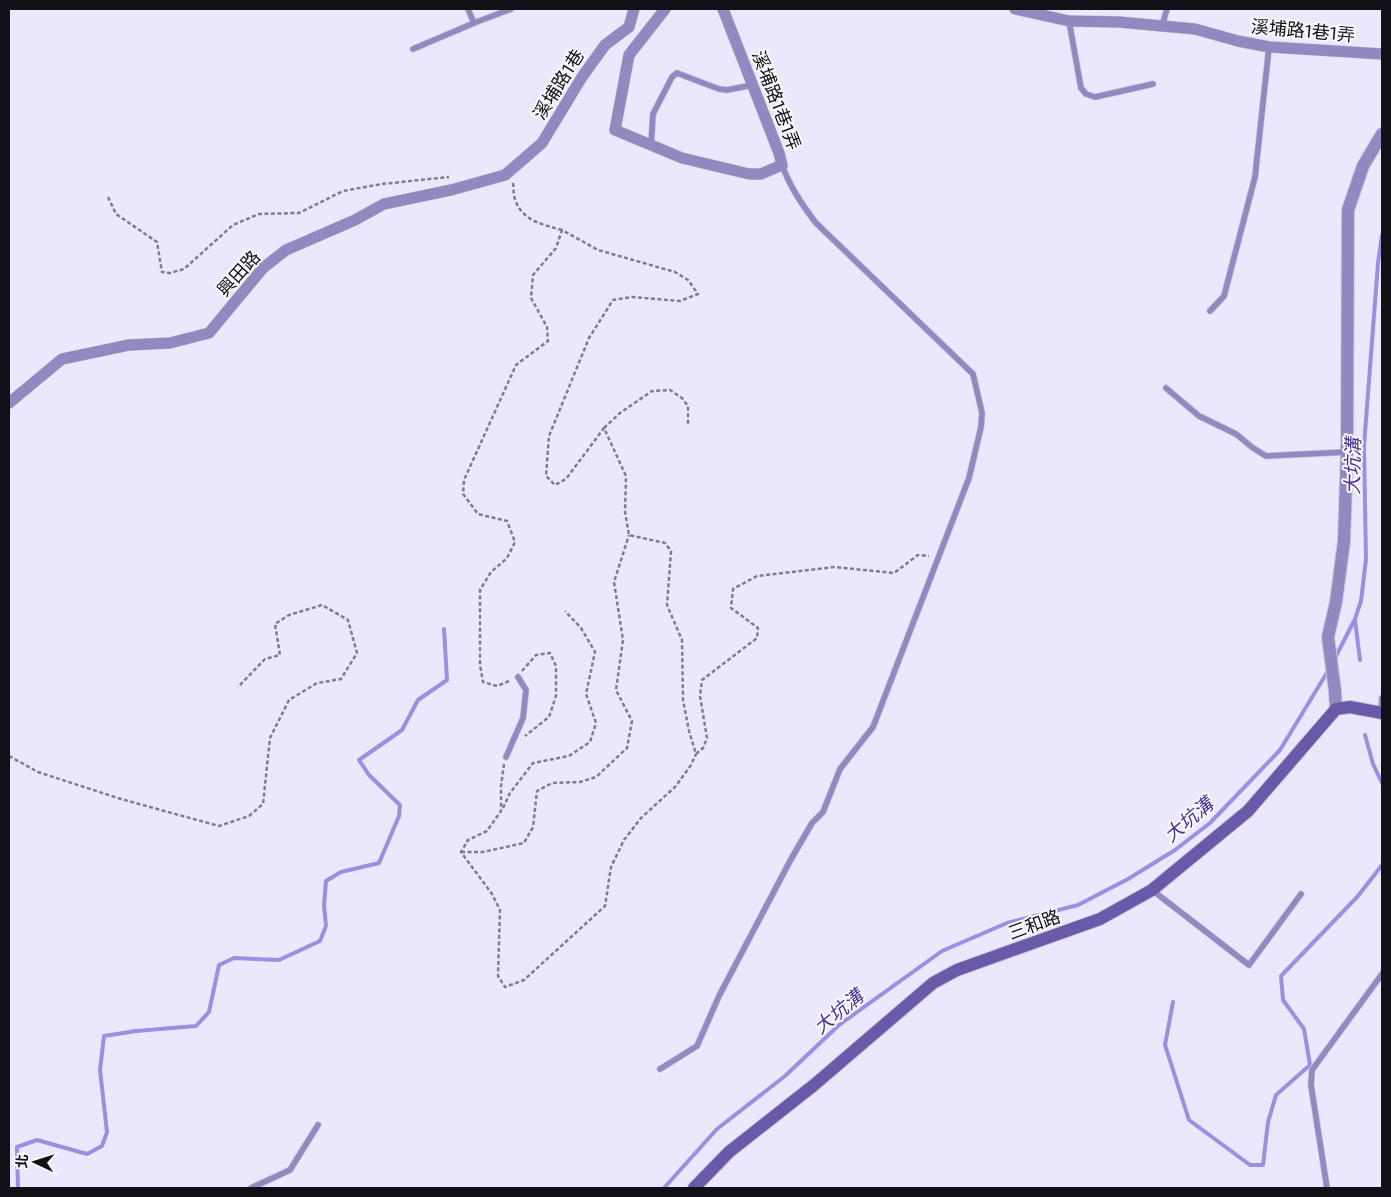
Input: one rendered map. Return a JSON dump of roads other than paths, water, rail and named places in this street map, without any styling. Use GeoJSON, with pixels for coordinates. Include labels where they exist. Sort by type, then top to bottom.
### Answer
{"type":"FeatureCollection","features":[{"type":"Feature","properties":{"kind":"main road"},"geometry":{"type":"LineString","coordinates":[[1336,709],[1350,707],[1382,713]]}},
{"type":"Feature","properties":{"kind":"main road","name":"三和路"},"geometry":{"type":"LineString","coordinates":[[694,1188],[729,1152],[814,1085],[933,983],[957,970],[1100,919],[1152,890],[1248,811],[1336,709]]}},
{"type":"Feature","properties":{"kind":"street","name":"溪埔路1巷"},"geometry":{"type":"LineString","coordinates":[[505,175],[542,143],[582,77],[605,44],[629,27],[634,9]]}},
{"type":"Feature","properties":{"kind":"street","name":"溪埔路1巷1弄"},"geometry":{"type":"LineString","coordinates":[[665,9],[629,54],[615,130],[682,158],[750,174],[762,174],[782,165],[723,9]]}},
{"type":"Feature","properties":{"kind":"street","name":"溪埔路1巷1弄"},"geometry":{"type":"LineString","coordinates":[[1015,9],[1069,21],[1119,22],[1195,29],[1238,42],[1269,47],[1382,54]]}},
{"type":"Feature","properties":{"kind":"street"},"geometry":{"type":"LineString","coordinates":[[1336,709],[1328,637],[1336,602],[1344,541],[1347,452],[1348,210],[1363,166],[1382,134]]}},
{"type":"Feature","properties":{"kind":"street","name":"興田路"},"geometry":{"type":"LineString","coordinates":[[9,403],[62,359],[129,345],[170,343],[209,333],[263,268],[286,250],[355,220],[384,204],[451,190],[505,175]]}},
{"type":"Feature","properties":{"kind":"lane"},"geometry":{"type":"LineString","coordinates":[[468,9],[474,23]]}},
{"type":"Feature","properties":{"kind":"lane"},"geometry":{"type":"LineString","coordinates":[[413,49],[511,9]]}},
{"type":"Feature","properties":{"kind":"lane"},"geometry":{"type":"LineString","coordinates":[[1162,26],[1167,9]]}},
{"type":"Feature","properties":{"kind":"lane"},"geometry":{"type":"LineString","coordinates":[[1069,21],[1081,88],[1086,94],[1095,97],[1153,84]]}},
{"type":"Feature","properties":{"kind":"lane"},"geometry":{"type":"LineString","coordinates":[[1210,311],[1224,296],[1255,177],[1269,47]]}},
{"type":"Feature","properties":{"kind":"lane"},"geometry":{"type":"LineString","coordinates":[[651,146],[653,114],[672,77],[677,73],[719,89],[727,90],[753,85]]}},
{"type":"Feature","properties":{"kind":"lane"},"geometry":{"type":"LineString","coordinates":[[660,1069],[697,1046],[719,996],[786,870],[812,823],[823,812],[840,769],[873,727],[969,478],[981,427],[982,413],[973,374],[816,224],[800,201],[782,165]]}},
{"type":"Feature","properties":{"kind":"lane"},"geometry":{"type":"LineString","coordinates":[[1166,388],[1199,416],[1236,434],[1266,456],[1347,452]]}},
{"type":"Feature","properties":{"kind":"lane"},"geometry":{"type":"LineString","coordinates":[[506,757],[523,718],[526,690],[518,677]]}},
{"type":"Feature","properties":{"kind":"lane"},"geometry":{"type":"LineString","coordinates":[[1382,698],[1382,713]]}},
{"type":"Feature","properties":{"kind":"lane"},"geometry":{"type":"LineString","coordinates":[[1152,890],[1249,965],[1301,894]]}},
{"type":"Feature","properties":{"kind":"lane"},"geometry":{"type":"LineString","coordinates":[[1327,1188],[1311,1084],[1312,1070],[1382,977]]}},
{"type":"Feature","properties":{"kind":"lane"},"geometry":{"type":"LineString","coordinates":[[251,1188],[290,1170],[318,1125]]}},
{"type":"Feature","properties":{"kind":"waterway","name":"大坑溝"},"geometry":{"type":"LineString","coordinates":[[1335,658],[1355,619],[1361,601],[1366,559],[1364,446],[1378,263],[1382,235]]}},
{"type":"Feature","properties":{"kind":"waterway"},"geometry":{"type":"LineString","coordinates":[[1355,620],[1360,660]]}},
{"type":"Feature","properties":{"kind":"waterway"},"geometry":{"type":"LineString","coordinates":[[18,1188],[17,1147],[37,1140],[87,1154],[102,1146],[107,1132],[100,1070],[104,1036],[136,1031],[196,1026],[209,1012],[219,965],[234,958],[279,960],[320,941],[326,926],[324,905],[326,881],[341,872],[379,863],[399,816],[400,805],[369,775],[359,760],[402,730],[418,700],[447,680],[444,629]]}},
{"type":"Feature","properties":{"kind":"waterway","name":"大坑溝"},"geometry":{"type":"LineString","coordinates":[[664,1188],[717,1129],[785,1076],[839,1025],[942,951],[1007,923],[1078,905],[1128,879],[1175,850],[1210,823],[1280,750],[1328,671]]}},
{"type":"Feature","properties":{"kind":"waterway"},"geometry":{"type":"LineString","coordinates":[[1365,735],[1373,764],[1382,783]]}},
{"type":"Feature","properties":{"kind":"waterway"},"geometry":{"type":"LineString","coordinates":[[1173,1002],[1165,1045],[1189,1120],[1250,1165],[1263,1165],[1268,1122],[1276,1095],[1310,1065],[1304,1029],[1283,1000],[1281,976],[1358,896],[1382,865]]}}]}
